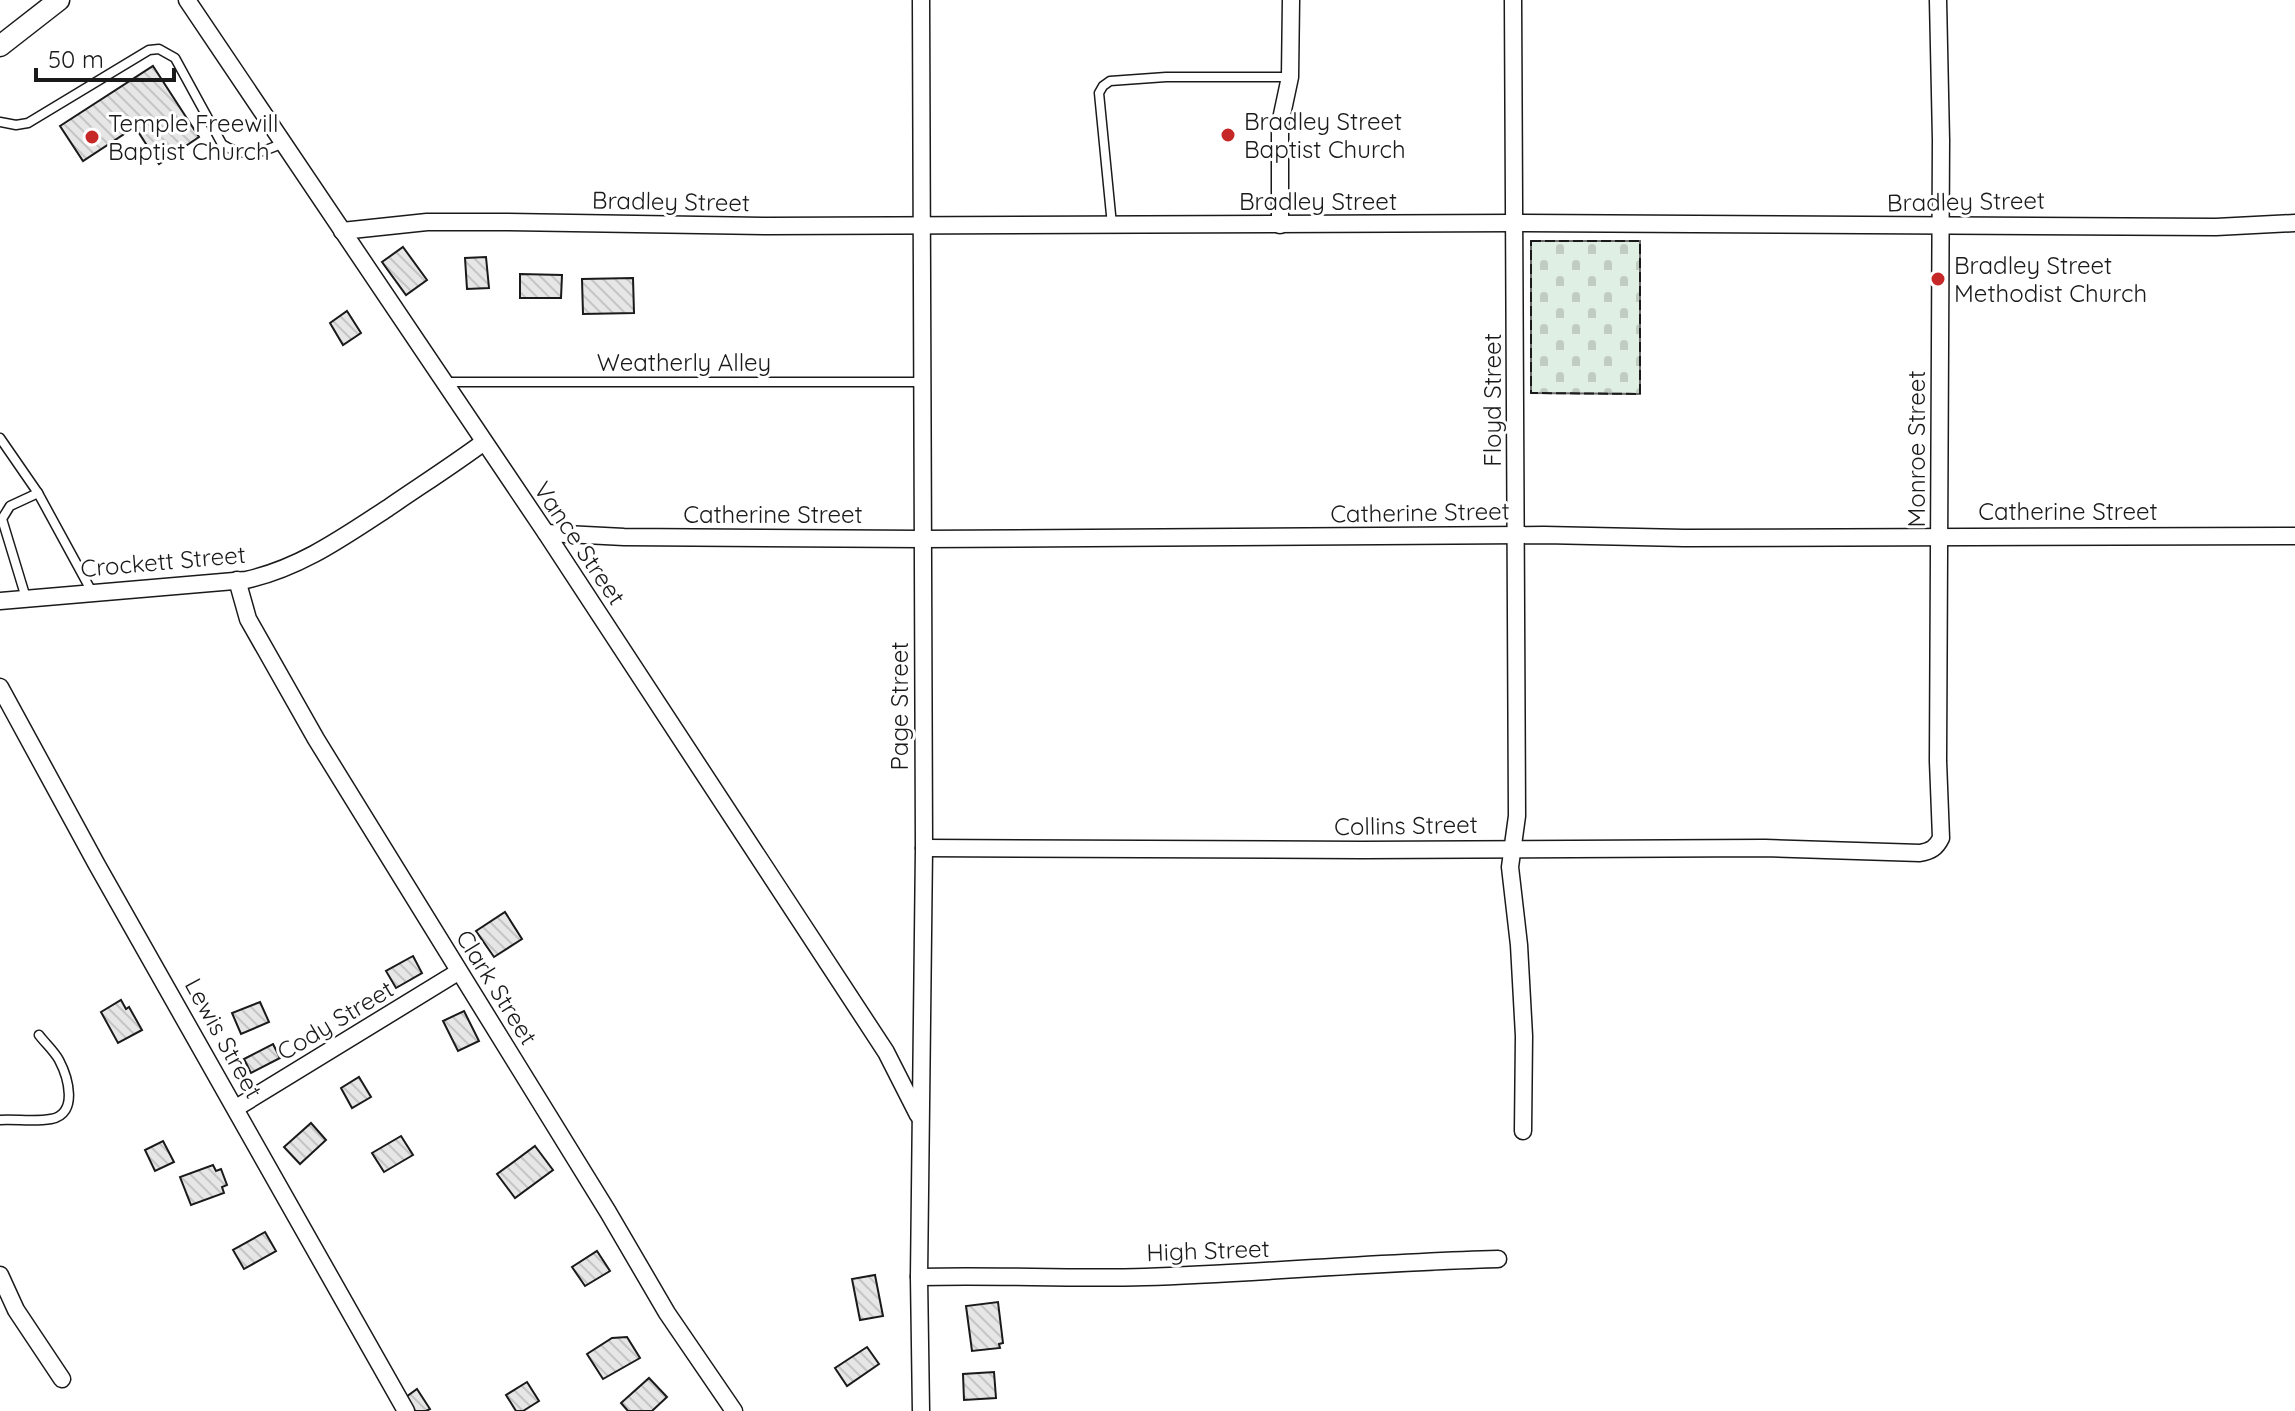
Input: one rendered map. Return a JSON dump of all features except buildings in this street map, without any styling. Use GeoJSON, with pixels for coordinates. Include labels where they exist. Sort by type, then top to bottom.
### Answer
{"type":"FeatureCollection","features":[{"type":"Feature","properties":{"kind":"street"},"geometry":{"type":"LineString","coordinates":[[0,46],[59,0]]}},
{"type":"Feature","properties":{"kind":"street","name":"Vance Street"},"geometry":{"type":"LineString","coordinates":[[187,0],[546,533],[886,1052],[921,1120]]}},
{"type":"Feature","properties":{"kind":"street","name":"Page Street"},"geometry":{"type":"LineString","coordinates":[[918,1410],[924,848],[921,0]]}},
{"type":"Feature","properties":{"kind":"street"},"geometry":{"type":"LineString","coordinates":[[1280,225],[1280,124],[1290,77],[1291,0]]}},
{"type":"Feature","properties":{"kind":"street","name":"Floyd Street"},"geometry":{"type":"LineString","coordinates":[[1513,0],[1517,535],[1517,816],[1513,848]]}},
{"type":"Feature","properties":{"kind":"street","name":"Monroe Street"},"geometry":{"type":"LineString","coordinates":[[1888,852],[1929,852],[1941,838],[1938,761],[1941,140],[1938,0]]}},
{"type":"Feature","properties":{"kind":"street","name":"Bradley Street"},"geometry":{"type":"LineString","coordinates":[[342,231],[427,222],[2024,224],[2216,227],[2295,223]]}},
{"type":"Feature","properties":{"kind":"street","name":"Crockett Street"},"geometry":{"type":"LineString","coordinates":[[0,601],[237,580],[296,565],[332,545],[484,442]]}},
{"type":"Feature","properties":{"kind":"street","name":"Catherine Street"},"geometry":{"type":"LineString","coordinates":[[546,533],[624,537],[922,539],[1517,535],[1684,538],[2295,536]]}},
{"type":"Feature","properties":{"kind":"street","name":"Clark Street"},"geometry":{"type":"LineString","coordinates":[[237,580],[248,619],[316,739],[667,1313],[734,1411]]}},
{"type":"Feature","properties":{"kind":"street","name":"Lewis Street"},"geometry":{"type":"LineString","coordinates":[[0,689],[406,1411]]}},
{"type":"Feature","properties":{"kind":"street","name":"Collins Street"},"geometry":{"type":"LineString","coordinates":[[924,848],[1765,848],[1888,852]]}},
{"type":"Feature","properties":{"kind":"street"},"geometry":{"type":"LineString","coordinates":[[1513,848],[1511,878],[1519,945],[1524,1036],[1523,1131]]}},
{"type":"Feature","properties":{"kind":"street","name":"Cody Street"},"geometry":{"type":"LineString","coordinates":[[236,1108],[458,972]]}},
{"type":"Feature","properties":{"kind":"street","name":"High Street"},"geometry":{"type":"LineString","coordinates":[[919,1277],[1142,1277],[1498,1259]]}},
{"type":"Feature","properties":{"kind":"street"},"geometry":{"type":"LineString","coordinates":[[0,1275],[16,1310],[62,1379]]}},
{"type":"Feature","properties":{"kind":"lane"},"geometry":{"type":"LineString","coordinates":[[0,122],[16,125],[28,123],[149,50],[159,49],[175,58],[222,144],[246,155],[259,154],[284,142]]}},
{"type":"Feature","properties":{"kind":"lane"},"geometry":{"type":"LineString","coordinates":[[1112,225],[1099,93],[1103,86],[1110,81],[1166,77],[1290,77]]}},
{"type":"Feature","properties":{"kind":"lane","name":"Weatherly Alley"},"geometry":{"type":"LineString","coordinates":[[445,382],[923,382]]}},
{"type":"Feature","properties":{"kind":"lane"},"geometry":{"type":"LineString","coordinates":[[0,438],[38,493],[92,592]]}},
{"type":"Feature","properties":{"kind":"lane"},"geometry":{"type":"LineString","coordinates":[[26,598],[2,519],[10,506],[38,493]]}},
{"type":"Feature","properties":{"kind":"lane"},"geometry":{"type":"LineString","coordinates":[[0,1120],[53,1119],[68,1107],[70,1097],[58,1057],[39,1035]]}},
{"type":"Feature","properties":{"kind":"green space"},"geometry":{"type":"Polygon","coordinates":[[[1531,241],[1640,241],[1640,394],[1531,393],[1531,241]]]}},
{"type":"Feature","properties":{"kind":"fence"},"geometry":{"type":"LineString","coordinates":[[1531,241],[1640,241],[1640,394],[1531,393],[1531,241]]}},
{"type":"Feature","properties":{"kind":"place","name":"Bradley Street Baptist Church"},"geometry":{"type":"Point","coordinates":[1228,135]}},
{"type":"Feature","properties":{"kind":"place","name":"Temple Freewill Baptist Church"},"geometry":{"type":"Point","coordinates":[92,137]}},
{"type":"Feature","properties":{"kind":"place","name":"Bradley Street Methodist Church"},"geometry":{"type":"Point","coordinates":[1938,279]}}]}
